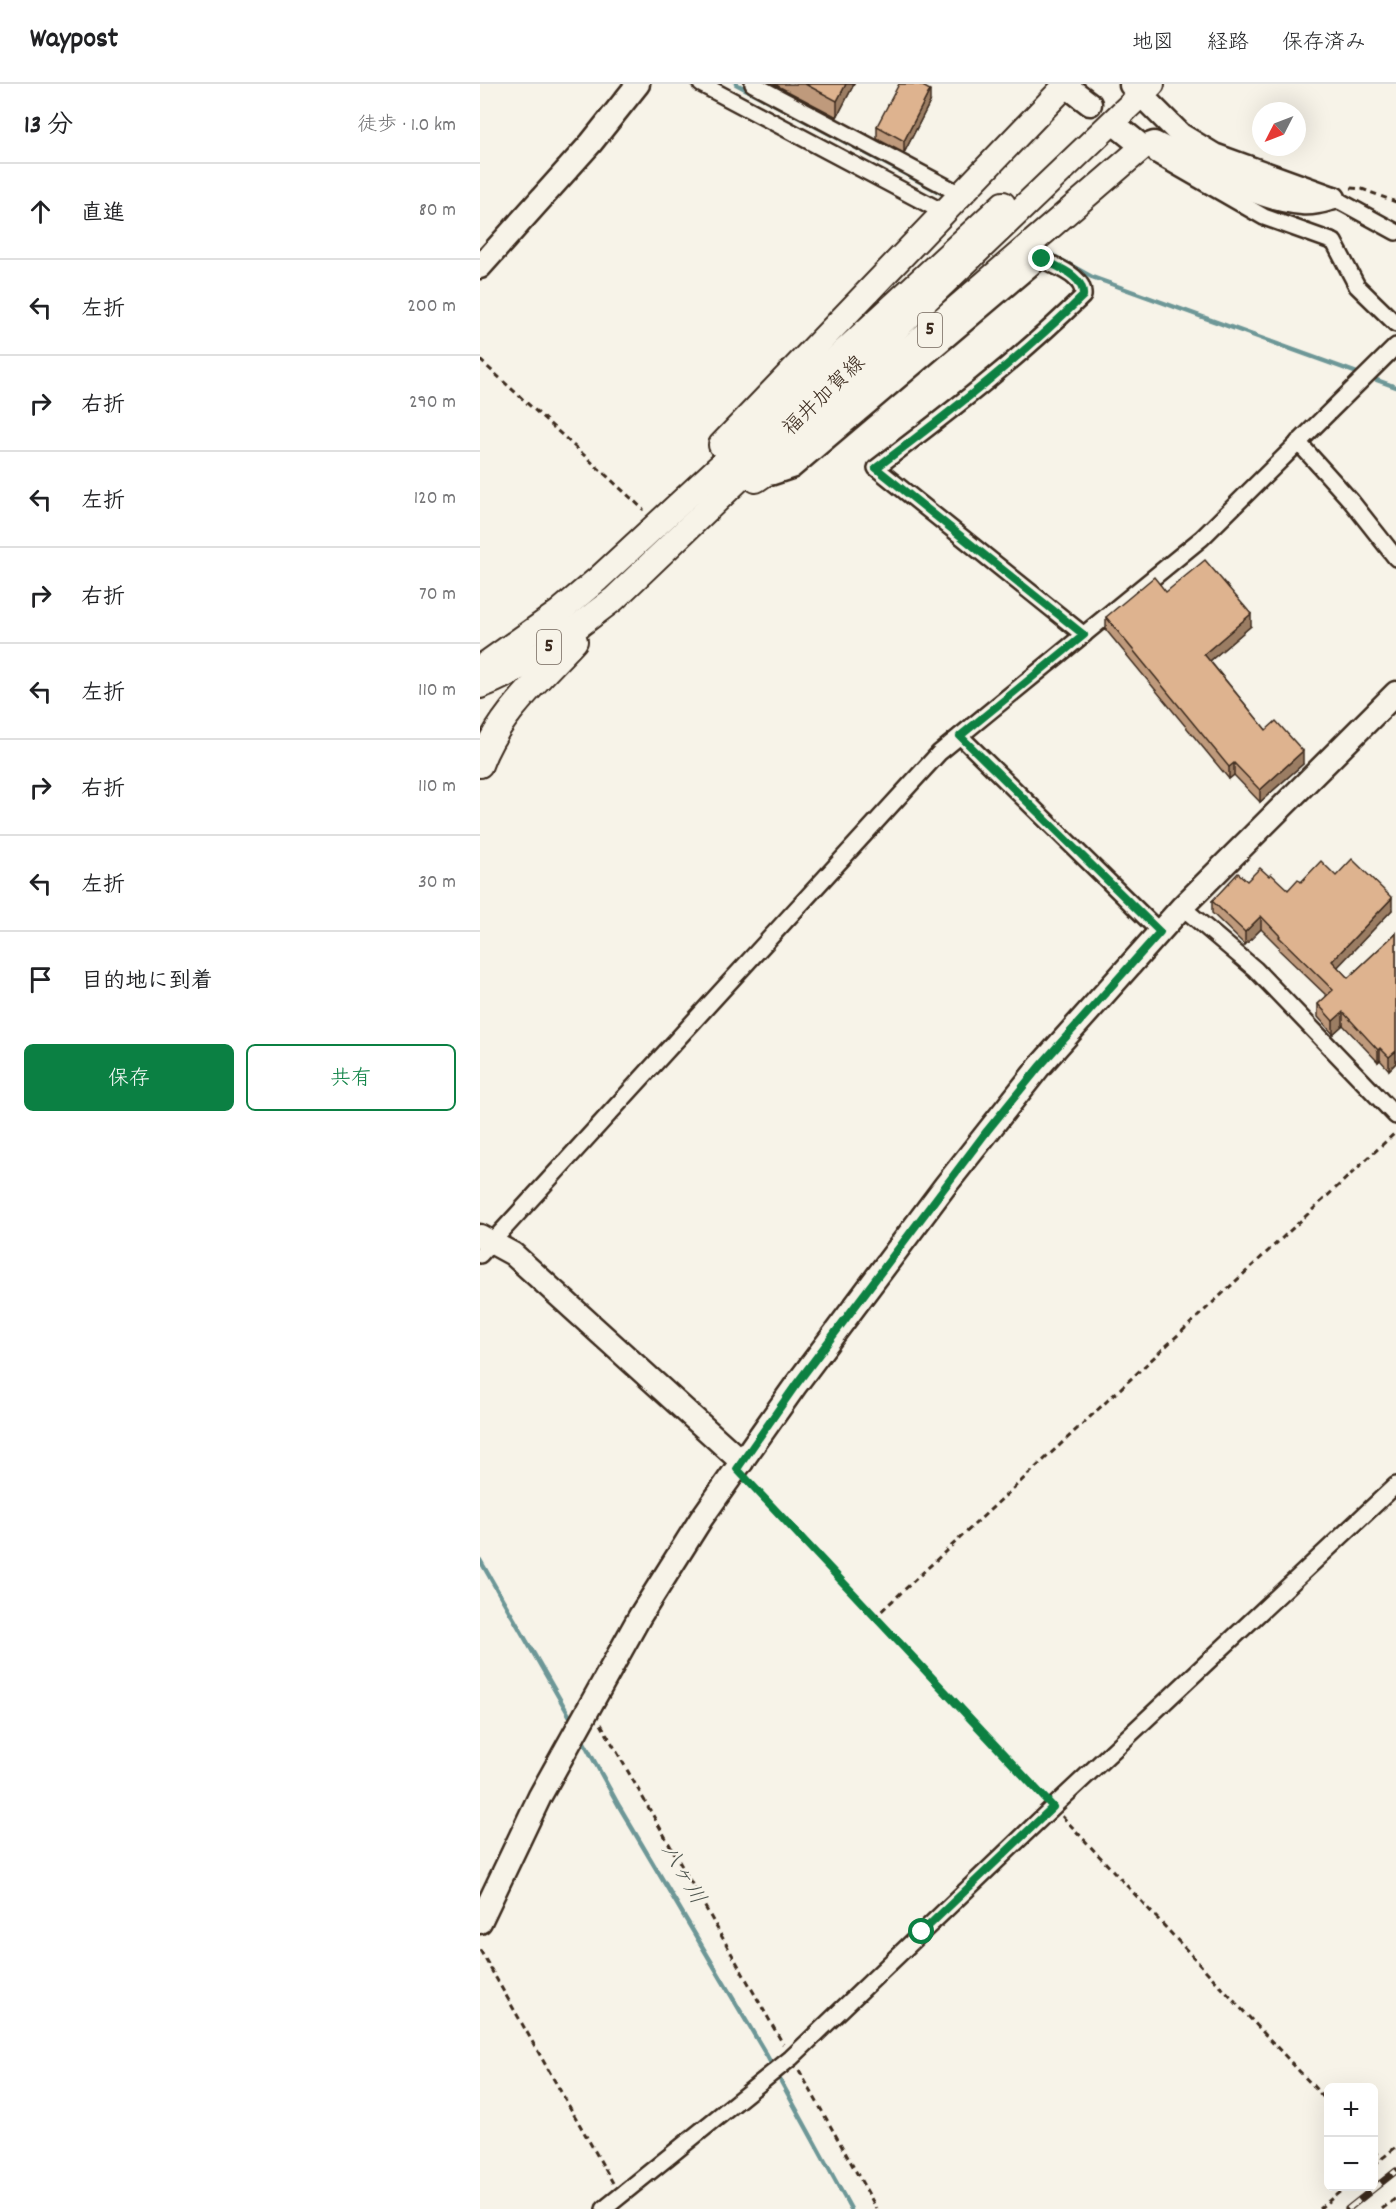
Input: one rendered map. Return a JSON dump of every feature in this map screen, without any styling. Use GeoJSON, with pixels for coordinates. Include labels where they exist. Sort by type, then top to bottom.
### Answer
{"type":"FeatureCollection","features":[{"type":"Feature","properties":{"kind":"main road","name":"5"},"geometry":{"type":"LineString","coordinates":[[688,494],[717,450],[737,427],[945,213],[1066,84]]}},
{"type":"Feature","properties":{"kind":"main road","name":"福井加賀線"},"geometry":{"type":"LineString","coordinates":[[480,668],[559,612],[1139,87]]}},
{"type":"Feature","properties":{"kind":"main road","name":"福井加賀線"},"geometry":{"type":"LineString","coordinates":[[480,686],[495,681],[546,649],[614,599],[713,506],[1139,87]]}},
{"type":"Feature","properties":{"kind":"main road","name":"5"},"geometry":{"type":"LineString","coordinates":[[713,506],[781,464],[875,378],[1143,147]]}},
{"type":"Feature","properties":{"kind":"main road"},"geometry":{"type":"LineString","coordinates":[[480,765],[486,748],[507,715],[614,599]]}},
{"type":"Feature","properties":{"kind":"street"},"geometry":{"type":"LineString","coordinates":[[480,267],[591,143],[638,84]]}},
{"type":"Feature","properties":{"kind":"street"},"geometry":{"type":"LineString","coordinates":[[701,84],[945,213]]}},
{"type":"Feature","properties":{"kind":"street"},"geometry":{"type":"LineString","coordinates":[[753,84],[962,195]]}},
{"type":"Feature","properties":{"kind":"street"},"geometry":{"type":"LineString","coordinates":[[1066,84],[1090,104]]}},
{"type":"Feature","properties":{"kind":"street"},"geometry":{"type":"LineString","coordinates":[[1139,87],[1181,135],[1214,155],[1334,198],[1396,232]]}},
{"type":"Feature","properties":{"kind":"street"},"geometry":{"type":"LineString","coordinates":[[1117,126],[1143,147],[1264,217],[1334,242],[1357,286],[1396,324]]}},
{"type":"Feature","properties":{"kind":"street"},"geometry":{"type":"LineString","coordinates":[[1143,147],[1154,143],[1233,182],[1275,198],[1302,204],[1319,203],[1334,198]]}},
{"type":"Feature","properties":{"kind":"street"},"geometry":{"type":"LineString","coordinates":[[750,485],[793,470],[1042,259],[1080,281],[1084,290],[1083,296],[1049,330],[972,394],[876,468],[1084,635]]}},
{"type":"Feature","properties":{"kind":"street"},"geometry":{"type":"LineString","coordinates":[[739,1465],[513,1254],[484,1244],[939,753],[1202,538],[1396,346]]}},
{"type":"Feature","properties":{"kind":"street"},"geometry":{"type":"LineString","coordinates":[[1298,442],[1351,501],[1396,558]]}},
{"type":"Feature","properties":{"kind":"street"},"geometry":{"type":"LineString","coordinates":[[480,1922],[540,1796],[640,1616],[701,1519],[795,1386],[987,1131],[1039,1067],[1182,907],[1396,693]]}},
{"type":"Feature","properties":{"kind":"street"},"geometry":{"type":"LineString","coordinates":[[960,736],[1160,932]]}},
{"type":"Feature","properties":{"kind":"street"},"geometry":{"type":"LineString","coordinates":[[1182,907],[1255,969],[1396,1116]]}},
{"type":"Feature","properties":{"kind":"street"},"geometry":{"type":"LineString","coordinates":[[604,2209],[791,2058],[1053,1807],[1396,1485]]}},
{"type":"Feature","properties":{"kind":"path"},"geometry":{"type":"LineString","coordinates":[[480,360],[658,523]]}},
{"type":"Feature","properties":{"kind":"path"},"geometry":{"type":"LineString","coordinates":[[874,1617],[1396,1131]]}},
{"type":"Feature","properties":{"kind":"path"},"geometry":{"type":"LineString","coordinates":[[739,1465],[874,1617],[1324,2097]]}},
{"type":"Feature","properties":{"kind":"path"},"geometry":{"type":"LineString","coordinates":[[586,1711],[599,1720],[877,2209]]}},
{"type":"Feature","properties":{"kind":"path"},"geometry":{"type":"LineString","coordinates":[[480,1950],[620,2196]]}},
{"type":"Feature","properties":{"kind":"path"},"geometry":{"type":"LineString","coordinates":[[1378,2162],[1396,2147]]}},
{"type":"Feature","properties":{"kind":"path"},"geometry":{"type":"LineString","coordinates":[[1378,2154],[1382,2158]]}},
{"type":"Feature","properties":{"kind":"path"},"geometry":{"type":"LineString","coordinates":[[1318,2209],[1342,2191]]}},
{"type":"Feature","properties":{"kind":"path"},"geometry":{"type":"LineString","coordinates":[[1382,2209],[1396,2198]]}},
{"type":"Feature","properties":{"kind":"building"},"geometry":{"type":"Polygon","coordinates":[[[805,84],[846,84],[837,101],[805,84]]]}},
{"type":"Feature","properties":{"kind":"building"},"geometry":{"type":"Polygon","coordinates":[[[899,84],[919,84],[930,90],[904,141],[877,126],[899,84]]]}},
{"type":"Feature","properties":{"kind":"building"},"geometry":{"type":"Polygon","coordinates":[[[1205,560],[1251,614],[1204,654],[1266,730],[1276,721],[1303,751],[1260,790],[1234,763],[1229,767],[1106,617],[1154,577],[1166,592],[1205,560]]]}},
{"type":"Feature","properties":{"kind":"building"},"geometry":{"type":"Polygon","coordinates":[[[1352,859],[1392,898],[1332,961],[1348,978],[1396,933],[1396,1051],[1389,1057],[1380,1048],[1378,1050],[1343,1012],[1333,1021],[1318,1004],[1333,990],[1261,916],[1245,932],[1212,901],[1238,873],[1247,881],[1260,868],[1269,876],[1271,874],[1288,890],[1298,879],[1301,882],[1321,861],[1336,876],[1352,859]]]}},
{"type":"Feature","properties":{"kind":"waterway"},"geometry":{"type":"LineString","coordinates":[[736,84],[943,194]]}},
{"type":"Feature","properties":{"kind":"waterway"},"geometry":{"type":"LineString","coordinates":[[1043,250],[1092,277],[1396,387]]}},
{"type":"Feature","properties":{"kind":"waterway","name":"八ヶ川"},"geometry":{"type":"LineString","coordinates":[[480,1560],[573,1722]]}},
{"type":"Feature","properties":{"kind":"waterway","name":"八ヶ川"},"geometry":{"type":"LineString","coordinates":[[581,1737],[619,1806],[767,2056],[851,2209]]}},
{"type":"Feature","properties":{"kind":"railway"},"geometry":{"type":"LineString","coordinates":[[1348,2209],[1396,2171]]}},
{"type":"Feature","properties":{"kind":"route"},"geometry":{"type":"LineString","coordinates":[[922,1932],[1053,1807],[737,1469],[795,1386],[987,1131],[1039,1067],[1160,932],[960,736],[1084,635],[876,468],[971,395],[1049,330],[1083,296],[1084,290],[1080,281],[1042,259]]}}]}
